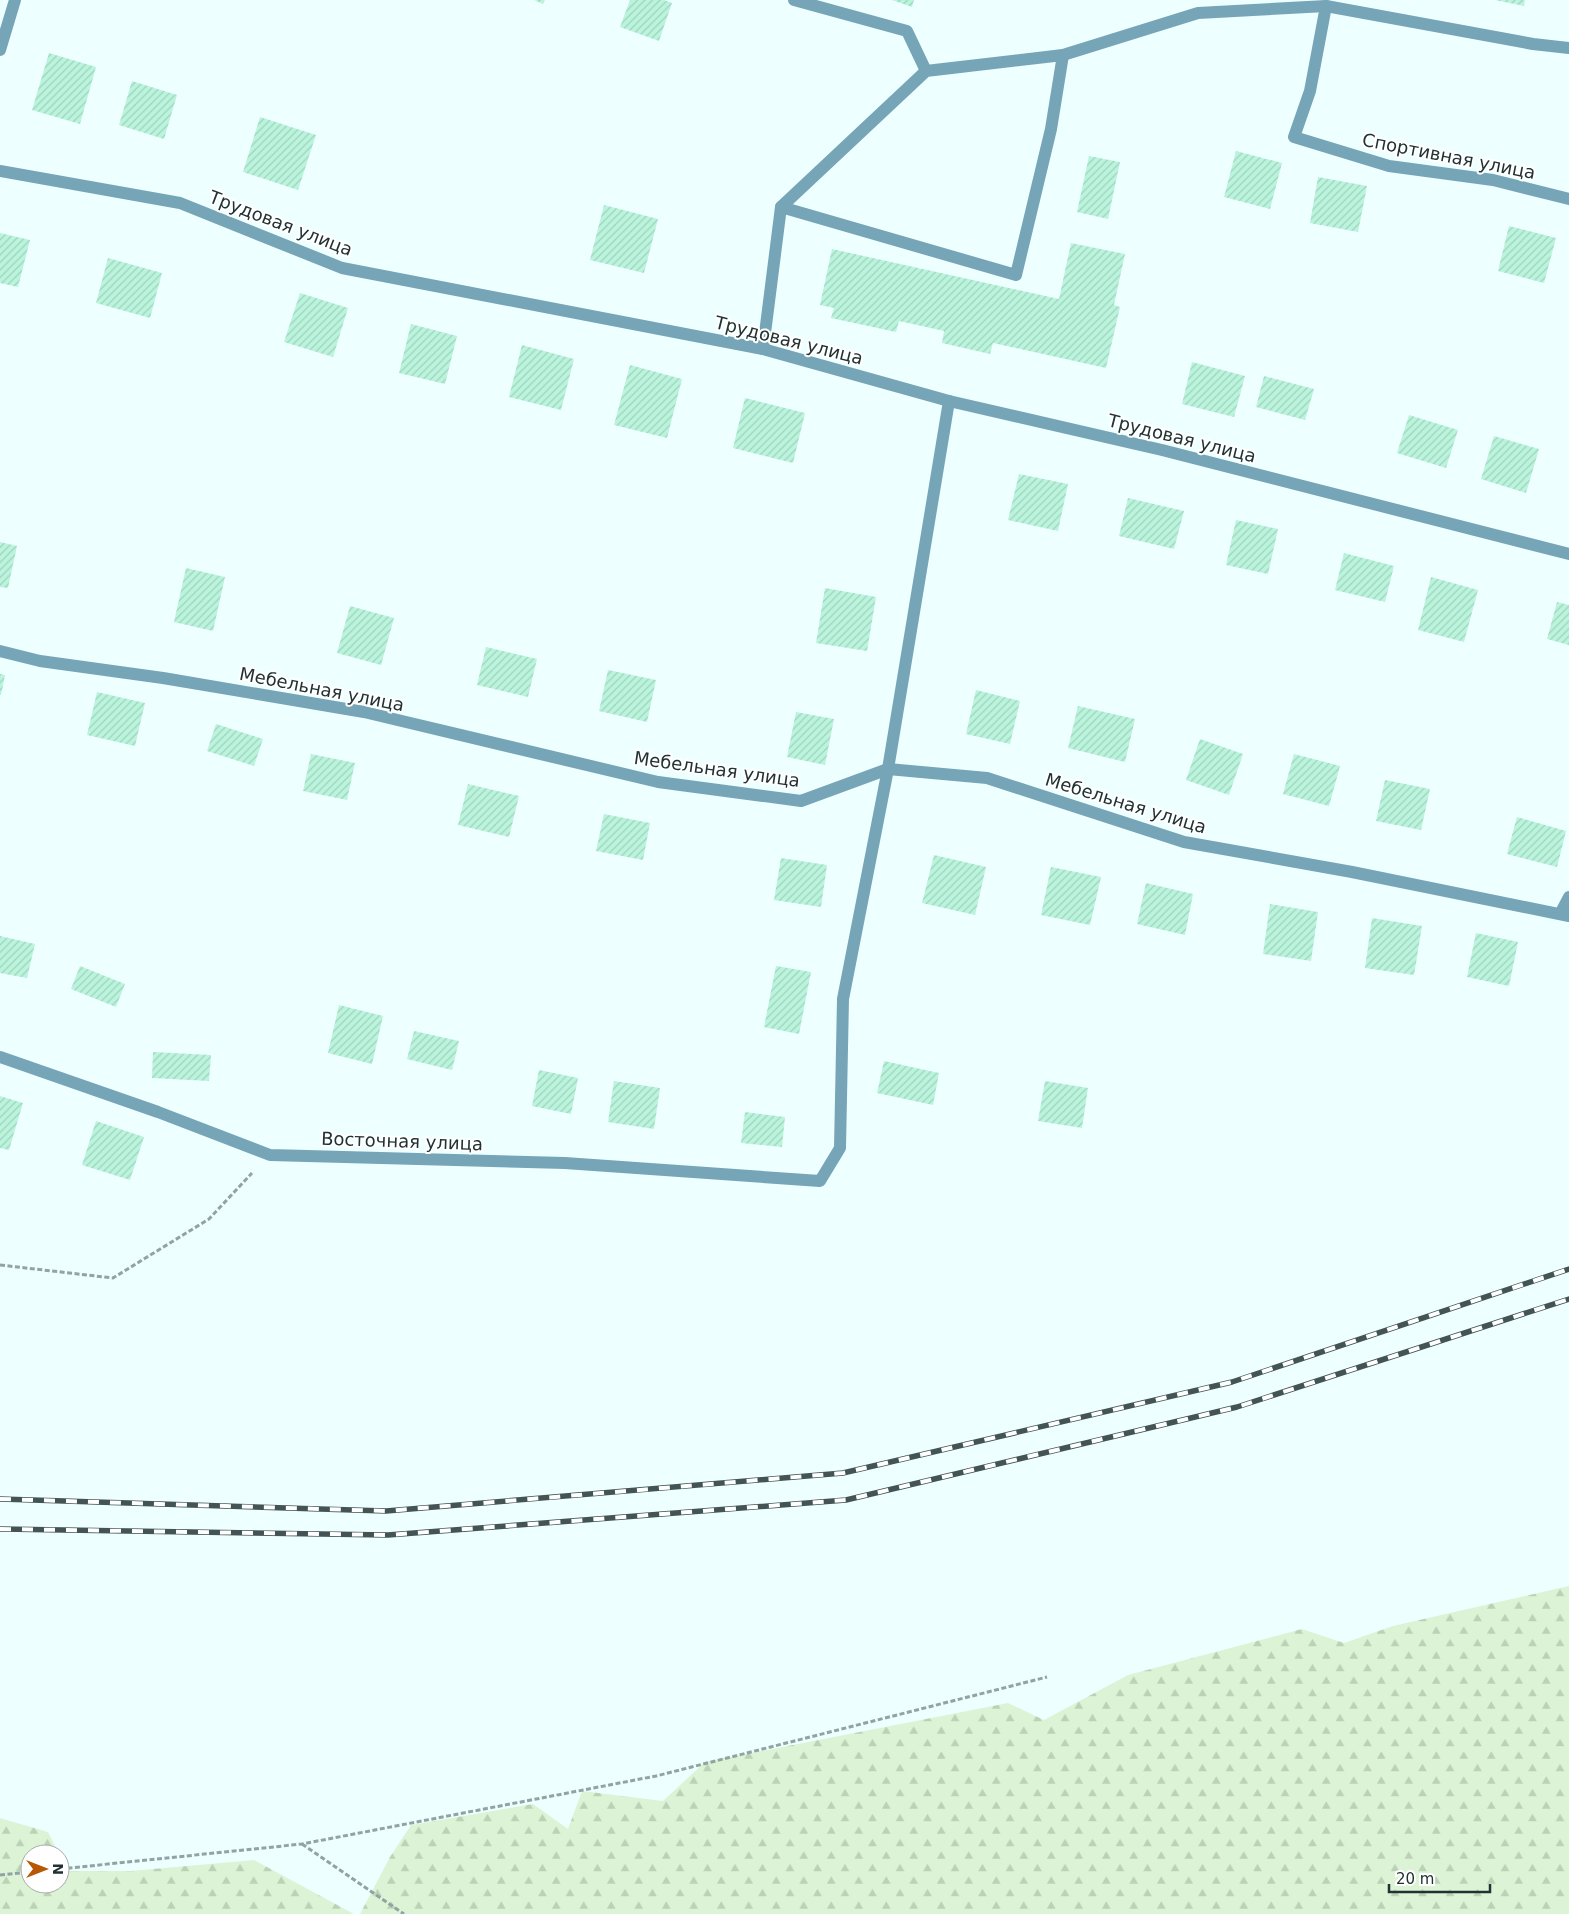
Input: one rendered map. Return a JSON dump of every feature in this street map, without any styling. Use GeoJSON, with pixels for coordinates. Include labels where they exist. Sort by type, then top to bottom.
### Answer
{"type":"FeatureCollection","features":[{"type":"Feature","properties":{"kind":"street"},"geometry":{"type":"LineString","coordinates":[[0,50],[15,0]]}},
{"type":"Feature","properties":{"kind":"street"},"geometry":{"type":"LineString","coordinates":[[794,0],[907,31],[926,71]]}},
{"type":"Feature","properties":{"kind":"street"},"geometry":{"type":"LineString","coordinates":[[763,349],[781,208],[926,71],[1063,55],[1198,13],[1326,6],[1524,42],[1569,48]]}},
{"type":"Feature","properties":{"kind":"street","name":"Спортивная улица"},"geometry":{"type":"LineString","coordinates":[[1326,6],[1310,91],[1294,137],[1389,166],[1493,180],[1569,199]]}},
{"type":"Feature","properties":{"kind":"street"},"geometry":{"type":"LineString","coordinates":[[781,208],[1016,275],[1051,129],[1063,55]]}},
{"type":"Feature","properties":{"kind":"street","name":"Трудовая улица"},"geometry":{"type":"LineString","coordinates":[[0,171],[180,203],[342,268],[763,349],[949,400],[1162,450],[1569,554]]}},
{"type":"Feature","properties":{"kind":"street"},"geometry":{"type":"LineString","coordinates":[[888,769],[949,400]]}},
{"type":"Feature","properties":{"kind":"street","name":"Мебельная улица"},"geometry":{"type":"LineString","coordinates":[[0,650],[40,662],[163,678],[364,712],[658,782],[801,801],[888,769],[986,778],[1184,842],[1352,872],[1565,915]]}},
{"type":"Feature","properties":{"kind":"street","name":"Восточная улица"},"geometry":{"type":"LineString","coordinates":[[0,1056],[158,1112],[270,1155],[565,1163],[820,1181],[840,1148],[843,999],[888,769]]}},
{"type":"Feature","properties":{"kind":"street"},"geometry":{"type":"LineString","coordinates":[[1565,915],[1569,897]]}},
{"type":"Feature","properties":{"kind":"path"},"geometry":{"type":"LineString","coordinates":[[0,1265],[113,1278],[209,1219],[270,1155]]}},
{"type":"Feature","properties":{"kind":"path"},"geometry":{"type":"LineString","coordinates":[[70,1868],[302,1844],[656,1776],[1047,1677]]}},
{"type":"Feature","properties":{"kind":"path"},"geometry":{"type":"LineString","coordinates":[[302,1844],[404,1914]]}},
{"type":"Feature","properties":{"kind":"path"},"geometry":{"type":"LineString","coordinates":[[0,1875],[20,1873]]}},
{"type":"Feature","properties":{"kind":"green space"},"geometry":{"type":"Polygon","coordinates":[[[1569,1586],[1569,1914],[360,1914],[390,1857],[411,1825],[533,1804],[568,1829],[582,1791],[663,1801],[705,1762],[1008,1703],[1044,1720],[1128,1675],[1302,1629],[1344,1643],[1393,1626],[1569,1586]]]}},
{"type":"Feature","properties":{"kind":"green space"},"geometry":{"type":"Polygon","coordinates":[[[0,1818],[48,1832],[54,1844],[20,1844],[20,1894],[70,1894],[70,1871],[131,1871],[254,1860],[354,1914],[0,1914],[0,1818]]]}},
{"type":"Feature","properties":{"kind":"building"},"geometry":{"type":"Polygon","coordinates":[[[534,0],[545,0],[543,4],[534,0]]]}},
{"type":"Feature","properties":{"kind":"building"},"geometry":{"type":"Polygon","coordinates":[[[630,0],[664,0],[672,3],[659,41],[620,27],[630,0]]]}},
{"type":"Feature","properties":{"kind":"building"},"geometry":{"type":"Polygon","coordinates":[[[892,0],[914,0],[912,7],[892,0]]]}},
{"type":"Feature","properties":{"kind":"building"},"geometry":{"type":"Polygon","coordinates":[[[1495,0],[1525,0],[1524,6],[1495,0]]]}},
{"type":"Feature","properties":{"kind":"building"},"geometry":{"type":"Polygon","coordinates":[[[49,53],[96,67],[80,124],[32,110],[49,53]]]}},
{"type":"Feature","properties":{"kind":"building"},"geometry":{"type":"Polygon","coordinates":[[[132,81],[177,95],[164,139],[119,125],[132,81]]]}},
{"type":"Feature","properties":{"kind":"building"},"geometry":{"type":"Polygon","coordinates":[[[260,117],[316,135],[298,190],[243,172],[260,117]]]}},
{"type":"Feature","properties":{"kind":"building"},"geometry":{"type":"Polygon","coordinates":[[[1236,151],[1282,163],[1270,209],[1224,197],[1236,151]]]}},
{"type":"Feature","properties":{"kind":"building"},"geometry":{"type":"Polygon","coordinates":[[[1089,156],[1120,162],[1108,219],[1077,212],[1089,156]]]}},
{"type":"Feature","properties":{"kind":"building"},"geometry":{"type":"Polygon","coordinates":[[[1318,177],[1367,186],[1358,232],[1310,223],[1318,177]]]}},
{"type":"Feature","properties":{"kind":"building"},"geometry":{"type":"Polygon","coordinates":[[[604,205],[658,219],[644,273],[590,260],[604,205]]]}},
{"type":"Feature","properties":{"kind":"building"},"geometry":{"type":"Polygon","coordinates":[[[1509,226],[1556,238],[1544,283],[1498,271],[1509,226]]]}},
{"type":"Feature","properties":{"kind":"building"},"geometry":{"type":"Polygon","coordinates":[[[0,233],[30,240],[18,287],[0,283],[0,233]]]}},
{"type":"Feature","properties":{"kind":"building"},"geometry":{"type":"Polygon","coordinates":[[[1071,243],[1125,254],[1114,305],[1120,307],[1106,368],[993,343],[990,354],[942,343],[944,331],[899,321],[896,332],[831,318],[834,308],[820,305],[832,249],[1059,299],[1071,243]]]}},
{"type":"Feature","properties":{"kind":"building"},"geometry":{"type":"Polygon","coordinates":[[[108,258],[162,273],[150,318],[96,303],[108,258]]]}},
{"type":"Feature","properties":{"kind":"building"},"geometry":{"type":"Polygon","coordinates":[[[300,293],[348,308],[333,357],[284,342],[300,293]]]}},
{"type":"Feature","properties":{"kind":"building"},"geometry":{"type":"Polygon","coordinates":[[[411,324],[457,336],[445,384],[399,373],[411,324]]]}},
{"type":"Feature","properties":{"kind":"building"},"geometry":{"type":"Polygon","coordinates":[[[522,345],[574,359],[561,410],[509,397],[522,345]]]}},
{"type":"Feature","properties":{"kind":"building"},"geometry":{"type":"Polygon","coordinates":[[[1192,362],[1245,376],[1234,417],[1182,404],[1192,362]]]}},
{"type":"Feature","properties":{"kind":"building"},"geometry":{"type":"Polygon","coordinates":[[[630,365],[682,379],[667,438],[614,425],[630,365]]]}},
{"type":"Feature","properties":{"kind":"building"},"geometry":{"type":"Polygon","coordinates":[[[1264,376],[1314,389],[1305,420],[1256,407],[1264,376]]]}},
{"type":"Feature","properties":{"kind":"building"},"geometry":{"type":"Polygon","coordinates":[[[745,398],[805,413],[793,463],[733,448],[745,398]]]}},
{"type":"Feature","properties":{"kind":"building"},"geometry":{"type":"Polygon","coordinates":[[[1409,415],[1458,430],[1446,468],[1397,453],[1409,415]]]}},
{"type":"Feature","properties":{"kind":"building"},"geometry":{"type":"Polygon","coordinates":[[[1494,436],[1539,449],[1526,493],[1481,479],[1494,436]]]}},
{"type":"Feature","properties":{"kind":"building"},"geometry":{"type":"Polygon","coordinates":[[[1019,474],[1068,484],[1058,531],[1008,520],[1019,474]]]}},
{"type":"Feature","properties":{"kind":"building"},"geometry":{"type":"Polygon","coordinates":[[[1128,498],[1184,511],[1174,549],[1119,536],[1128,498]]]}},
{"type":"Feature","properties":{"kind":"building"},"geometry":{"type":"Polygon","coordinates":[[[1236,520],[1278,529],[1268,574],[1226,565],[1236,520]]]}},
{"type":"Feature","properties":{"kind":"building"},"geometry":{"type":"Polygon","coordinates":[[[0,542],[17,546],[8,588],[0,587],[0,542]]]}},
{"type":"Feature","properties":{"kind":"building"},"geometry":{"type":"Polygon","coordinates":[[[1344,553],[1394,566],[1385,602],[1335,590],[1344,553]]]}},
{"type":"Feature","properties":{"kind":"building"},"geometry":{"type":"Polygon","coordinates":[[[186,568],[225,577],[213,631],[174,622],[186,568]]]}},
{"type":"Feature","properties":{"kind":"building"},"geometry":{"type":"Polygon","coordinates":[[[1431,577],[1478,590],[1464,642],[1418,630],[1431,577]]]}},
{"type":"Feature","properties":{"kind":"building"},"geometry":{"type":"Polygon","coordinates":[[[825,588],[876,597],[867,651],[816,643],[825,588]]]}},
{"type":"Feature","properties":{"kind":"building"},"geometry":{"type":"Polygon","coordinates":[[[1557,602],[1569,605],[1569,645],[1547,639],[1557,602]]]}},
{"type":"Feature","properties":{"kind":"building"},"geometry":{"type":"Polygon","coordinates":[[[350,606],[394,618],[381,665],[337,653],[350,606]]]}},
{"type":"Feature","properties":{"kind":"building"},"geometry":{"type":"Polygon","coordinates":[[[486,647],[537,659],[528,697],[477,685],[486,647]]]}},
{"type":"Feature","properties":{"kind":"building"},"geometry":{"type":"Polygon","coordinates":[[[608,670],[656,680],[647,722],[599,711],[608,670]]]}},
{"type":"Feature","properties":{"kind":"building"},"geometry":{"type":"Polygon","coordinates":[[[0,674],[5,675],[1,695],[0,695],[0,674]]]}},
{"type":"Feature","properties":{"kind":"building"},"geometry":{"type":"Polygon","coordinates":[[[976,690],[1020,701],[1010,744],[966,734],[976,690]]]}},
{"type":"Feature","properties":{"kind":"building"},"geometry":{"type":"Polygon","coordinates":[[[97,692],[145,703],[135,746],[87,735],[97,692]]]}},
{"type":"Feature","properties":{"kind":"building"},"geometry":{"type":"Polygon","coordinates":[[[1078,706],[1135,719],[1125,762],[1068,748],[1078,706]]]}},
{"type":"Feature","properties":{"kind":"building"},"geometry":{"type":"Polygon","coordinates":[[[796,712],[834,719],[825,765],[787,757],[796,712]]]}},
{"type":"Feature","properties":{"kind":"building"},"geometry":{"type":"Polygon","coordinates":[[[216,724],[263,739],[254,766],[207,751],[216,724]]]}},
{"type":"Feature","properties":{"kind":"building"},"geometry":{"type":"Polygon","coordinates":[[[1200,739],[1243,754],[1229,795],[1186,780],[1200,739]]]}},
{"type":"Feature","properties":{"kind":"building"},"geometry":{"type":"Polygon","coordinates":[[[311,754],[355,763],[347,800],[303,791],[311,754]]]}},
{"type":"Feature","properties":{"kind":"building"},"geometry":{"type":"Polygon","coordinates":[[[1294,754],[1340,766],[1329,806],[1283,794],[1294,754]]]}},
{"type":"Feature","properties":{"kind":"building"},"geometry":{"type":"Polygon","coordinates":[[[1385,780],[1430,789],[1421,830],[1376,821],[1385,780]]]}},
{"type":"Feature","properties":{"kind":"building"},"geometry":{"type":"Polygon","coordinates":[[[468,784],[519,796],[509,837],[458,825],[468,784]]]}},
{"type":"Feature","properties":{"kind":"building"},"geometry":{"type":"Polygon","coordinates":[[[604,814],[650,823],[643,860],[596,851],[604,814]]]}},
{"type":"Feature","properties":{"kind":"building"},"geometry":{"type":"Polygon","coordinates":[[[1517,817],[1566,831],[1557,867],[1507,854],[1517,817]]]}},
{"type":"Feature","properties":{"kind":"building"},"geometry":{"type":"Polygon","coordinates":[[[934,855],[986,867],[975,915],[922,903],[934,855]]]}},
{"type":"Feature","properties":{"kind":"building"},"geometry":{"type":"Polygon","coordinates":[[[781,858],[827,865],[821,907],[774,900],[781,858]]]}},
{"type":"Feature","properties":{"kind":"building"},"geometry":{"type":"Polygon","coordinates":[[[1051,867],[1101,877],[1090,925],[1041,915],[1051,867]]]}},
{"type":"Feature","properties":{"kind":"building"},"geometry":{"type":"Polygon","coordinates":[[[1146,883],[1193,894],[1185,935],[1137,924],[1146,883]]]}},
{"type":"Feature","properties":{"kind":"building"},"geometry":{"type":"Polygon","coordinates":[[[1270,904],[1318,912],[1311,961],[1263,954],[1270,904]]]}},
{"type":"Feature","properties":{"kind":"building"},"geometry":{"type":"Polygon","coordinates":[[[1372,918],[1422,926],[1414,975],[1365,968],[1372,918]]]}},
{"type":"Feature","properties":{"kind":"building"},"geometry":{"type":"Polygon","coordinates":[[[1476,933],[1518,942],[1509,986],[1467,977],[1476,933]]]}},
{"type":"Feature","properties":{"kind":"building"},"geometry":{"type":"Polygon","coordinates":[[[0,936],[35,944],[27,978],[0,973],[0,936]]]}},
{"type":"Feature","properties":{"kind":"building"},"geometry":{"type":"Polygon","coordinates":[[[80,966],[125,984],[116,1007],[71,989],[80,966]]]}},
{"type":"Feature","properties":{"kind":"building"},"geometry":{"type":"Polygon","coordinates":[[[776,966],[811,972],[799,1034],[764,1027],[776,966]]]}},
{"type":"Feature","properties":{"kind":"building"},"geometry":{"type":"Polygon","coordinates":[[[339,1005],[383,1016],[372,1064],[328,1053],[339,1005]]]}},
{"type":"Feature","properties":{"kind":"building"},"geometry":{"type":"Polygon","coordinates":[[[414,1031],[459,1041],[452,1070],[407,1059],[414,1031]]]}},
{"type":"Feature","properties":{"kind":"building"},"geometry":{"type":"Polygon","coordinates":[[[153,1052],[211,1055],[209,1081],[152,1078],[153,1052]]]}},
{"type":"Feature","properties":{"kind":"building"},"geometry":{"type":"Polygon","coordinates":[[[884,1061],[939,1073],[933,1105],[877,1093],[884,1061]]]}},
{"type":"Feature","properties":{"kind":"building"},"geometry":{"type":"Polygon","coordinates":[[[539,1070],[578,1078],[571,1114],[532,1106],[539,1070]]]}},
{"type":"Feature","properties":{"kind":"building"},"geometry":{"type":"Polygon","coordinates":[[[614,1081],[660,1088],[654,1129],[608,1122],[614,1081]]]}},
{"type":"Feature","properties":{"kind":"building"},"geometry":{"type":"Polygon","coordinates":[[[1045,1081],[1088,1088],[1082,1128],[1038,1121],[1045,1081]]]}},
{"type":"Feature","properties":{"kind":"building"},"geometry":{"type":"Polygon","coordinates":[[[0,1096],[23,1103],[9,1150],[0,1148],[0,1096]]]}},
{"type":"Feature","properties":{"kind":"building"},"geometry":{"type":"Polygon","coordinates":[[[745,1112],[785,1117],[782,1147],[741,1143],[745,1112]]]}},
{"type":"Feature","properties":{"kind":"building"},"geometry":{"type":"Polygon","coordinates":[[[96,1121],[144,1137],[130,1180],[82,1165],[96,1121]]]}},
{"type":"Feature","properties":{"kind":"railway"},"geometry":{"type":"LineString","coordinates":[[0,1499],[386,1511],[843,1473],[1232,1382],[1569,1269]]}},
{"type":"Feature","properties":{"kind":"railway"},"geometry":{"type":"LineString","coordinates":[[0,1529],[388,1535],[846,1500],[1237,1407],[1569,1299]]}}]}
